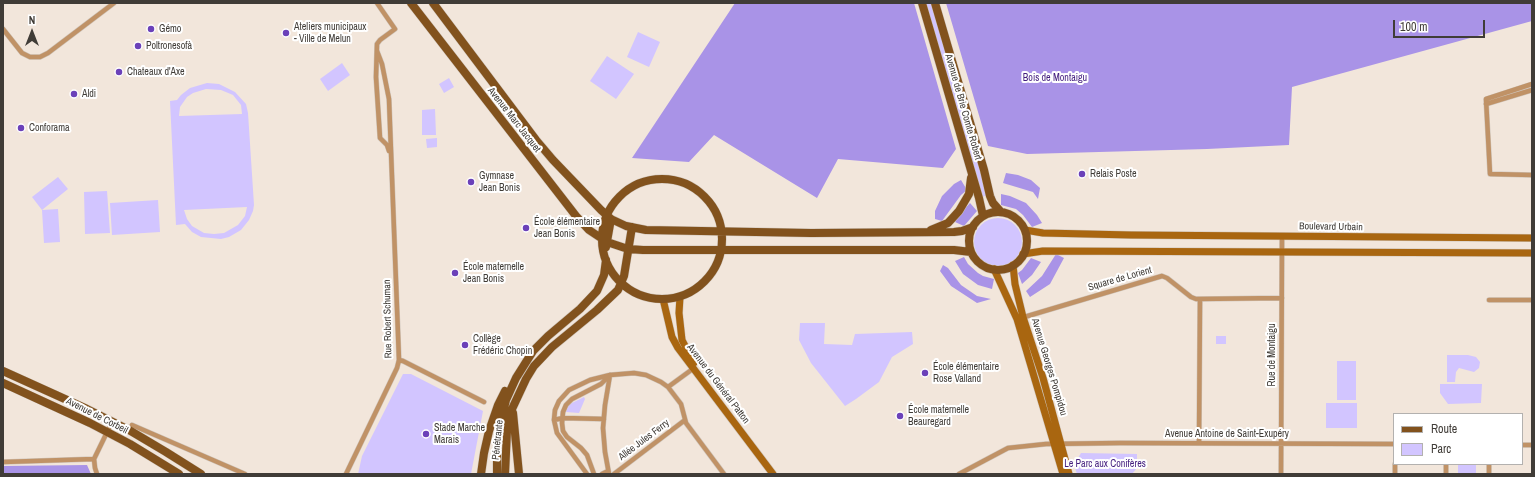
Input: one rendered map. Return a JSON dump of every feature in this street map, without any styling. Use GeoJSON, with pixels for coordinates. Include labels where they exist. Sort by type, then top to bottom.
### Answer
{"type":"FeatureCollection","features":[{"type":"Feature","properties":{"kind":"main road","name":"Avenue Marc Jacquet"},"geometry":{"type":"LineString","coordinates":[[411,3],[576,216],[589,230],[607,242],[628,249],[954,250],[971,252]]}},
{"type":"Feature","properties":{"kind":"main road","name":"Avenue Marc Jacquet"},"geometry":{"type":"LineString","coordinates":[[433,3],[536,140],[595,205],[611,219],[632,228],[646,230],[709,232],[954,232],[973,227]]}},
{"type":"Feature","properties":{"kind":"main road","name":"Avenue de Brie Comte Robert"},"geometry":{"type":"LineString","coordinates":[[922,3],[983,216]]}},
{"type":"Feature","properties":{"kind":"main road","name":"Avenue de Brie Comte Robert"},"geometry":{"type":"LineString","coordinates":[[935,3],[984,170],[990,196],[993,203],[1001,212]]}},
{"type":"Feature","properties":{"kind":"main road"},"geometry":{"type":"LineString","coordinates":[[923,232],[944,225],[952,220],[966,200],[972,175]]}},
{"type":"Feature","properties":{"kind":"main road"},"geometry":{"type":"LineString","coordinates":[[656,179],[679,182],[699,192],[714,208],[722,230],[721,252],[712,273],[696,289],[680,297],[653,299],[638,294],[620,282],[607,263],[602,241],[605,219],[617,200],[635,186],[656,179]]}},
{"type":"Feature","properties":{"kind":"main road"},"geometry":{"type":"LineString","coordinates":[[1001,212],[1015,218],[1025,230],[1026,246],[1023,254],[1013,265],[1004,269],[994,270],[978,262],[971,252],[969,245],[970,235],[973,227],[983,216],[1001,212]]}},
{"type":"Feature","properties":{"kind":"main road"},"geometry":{"type":"LineString","coordinates":[[481,474],[489,431],[504,391],[540,344],[580,309],[597,291],[604,275],[611,219]]}},
{"type":"Feature","properties":{"kind":"main road","name":"Pénétrante"},"geometry":{"type":"LineString","coordinates":[[505,474],[507,430],[512,409],[526,379],[542,356],[618,290],[624,276],[632,228]]}},
{"type":"Feature","properties":{"kind":"main road","name":"Boulevard Urbain"},"geometry":{"type":"LineString","coordinates":[[1025,230],[1043,233],[1131,235],[1532,238]]}},
{"type":"Feature","properties":{"kind":"main road"},"geometry":{"type":"LineString","coordinates":[[1023,254],[1043,251],[1532,253]]}},
{"type":"Feature","properties":{"kind":"main road","name":"Avenue Georges Pompidou"},"geometry":{"type":"LineString","coordinates":[[1013,265],[1020,318],[1040,400],[1044,404],[1051,427],[1070,474]]}},
{"type":"Feature","properties":{"kind":"main road","name":"Avenue Georges Pompidou"},"geometry":{"type":"LineString","coordinates":[[994,270],[1020,318],[1042,378],[1063,474]]}},
{"type":"Feature","properties":{"kind":"main road","name":"Avenue du Général Patton"},"geometry":{"type":"LineString","coordinates":[[680,297],[679,314],[682,340],[694,368],[773,474]]}},
{"type":"Feature","properties":{"kind":"main road","name":"Avenue du Général Patton"},"geometry":{"type":"LineString","coordinates":[[663,299],[672,337],[678,348],[776,474]]}},
{"type":"Feature","properties":{"kind":"main road"},"geometry":{"type":"LineString","coordinates":[[3,371],[112,422],[166,452],[201,474]]}},
{"type":"Feature","properties":{"kind":"main road","name":"Pénétrante"},"geometry":{"type":"LineString","coordinates":[[497,474],[499,434],[506,400],[520,371]]}},
{"type":"Feature","properties":{"kind":"main road","name":"Avenue de Corbeil"},"geometry":{"type":"LineString","coordinates":[[3,383],[107,432],[180,474]]}},
{"type":"Feature","properties":{"kind":"main road"},"geometry":{"type":"LineString","coordinates":[[512,409],[519,474]]}},
{"type":"Feature","properties":{"kind":"street"},"geometry":{"type":"LineString","coordinates":[[3,29],[22,53],[30,57],[40,57],[48,53],[114,3]]}},
{"type":"Feature","properties":{"kind":"street","name":"Rue Robert Schuman"},"geometry":{"type":"LineString","coordinates":[[376,3],[395,29],[377,44],[376,77],[380,138],[390,153]]}},
{"type":"Feature","properties":{"kind":"street","name":"Rue Robert Schuman"},"geometry":{"type":"LineString","coordinates":[[346,474],[397,368],[399,360],[387,88],[382,64],[377,51]]}},
{"type":"Feature","properties":{"kind":"street"},"geometry":{"type":"LineString","coordinates":[[1486,102],[1532,84]]}},
{"type":"Feature","properties":{"kind":"street"},"geometry":{"type":"LineString","coordinates":[[1486,102],[1532,90]]}},
{"type":"Feature","properties":{"kind":"street"},"geometry":{"type":"LineString","coordinates":[[1486,102],[1490,174],[1532,175]]}},
{"type":"Feature","properties":{"kind":"street","name":"Rue de Montaigu"},"geometry":{"type":"LineString","coordinates":[[1281,474],[1282,236]]}},
{"type":"Feature","properties":{"kind":"street","name":"Square de Lorient"},"geometry":{"type":"LineString","coordinates":[[1020,318],[1162,276],[1167,278],[1191,297],[1200,299]]}},
{"type":"Feature","properties":{"kind":"street"},"geometry":{"type":"LineString","coordinates":[[1199,443],[1200,299],[1282,298]]}},
{"type":"Feature","properties":{"kind":"street"},"geometry":{"type":"LineString","coordinates":[[1489,300],[1532,300]]}},
{"type":"Feature","properties":{"kind":"street"},"geometry":{"type":"LineString","coordinates":[[399,360],[484,402]]}},
{"type":"Feature","properties":{"kind":"street"},"geometry":{"type":"LineString","coordinates":[[668,387],[694,368]]}},
{"type":"Feature","properties":{"kind":"street"},"geometry":{"type":"LineString","coordinates":[[587,474],[559,438],[555,428],[555,410],[559,401],[569,390],[590,380],[610,375],[643,374],[661,382],[668,387],[681,404],[685,420],[724,474]]}},
{"type":"Feature","properties":{"kind":"street"},"geometry":{"type":"LineString","coordinates":[[602,474],[608,472],[604,440],[604,419],[610,375]]}},
{"type":"Feature","properties":{"kind":"street"},"geometry":{"type":"LineString","coordinates":[[594,474],[587,455],[567,437],[563,431],[562,418],[564,408],[568,402],[601,384],[610,375]]}},
{"type":"Feature","properties":{"kind":"street"},"geometry":{"type":"LineString","coordinates":[[554,420],[562,418],[604,419]]}},
{"type":"Feature","properties":{"kind":"street","name":"Allée Jules Ferry"},"geometry":{"type":"LineString","coordinates":[[614,474],[685,420]]}},
{"type":"Feature","properties":{"kind":"street"},"geometry":{"type":"LineString","coordinates":[[98,474],[95,468],[94,459],[112,422]]}},
{"type":"Feature","properties":{"kind":"street"},"geometry":{"type":"LineString","coordinates":[[132,425],[245,474]]}},
{"type":"Feature","properties":{"kind":"street","name":"Avenue Antoine de Saint-Exupéry"},"geometry":{"type":"LineString","coordinates":[[958,474],[1008,448],[1057,443],[1393,444]]}},
{"type":"Feature","properties":{"kind":"street"},"geometry":{"type":"LineString","coordinates":[[3,462],[94,459]]}},
{"type":"Feature","properties":{"kind":"green space"},"geometry":{"type":"Polygon","coordinates":[[[735,3],[914,3],[956,149],[943,168],[838,159],[817,198],[714,135],[689,162],[632,158],[735,3]]]}},
{"type":"Feature","properties":{"kind":"green space"},"geometry":{"type":"Polygon","coordinates":[[[924,3],[931,3],[987,195],[982,197],[924,3]]]}},
{"type":"Feature","properties":{"kind":"green space","name":"Bois de Montaigu"},"geometry":{"type":"Polygon","coordinates":[[[946,3],[1532,3],[1532,21],[1292,87],[1289,145],[1027,154],[988,146],[946,3]]]}},
{"type":"Feature","properties":{"kind":"green space"},"geometry":{"type":"Polygon","coordinates":[[[638,32],[660,42],[649,67],[627,57],[638,32]]]}},
{"type":"Feature","properties":{"kind":"green space"},"geometry":{"type":"Polygon","coordinates":[[[607,56],[634,74],[616,99],[590,81],[607,56]]]}},
{"type":"Feature","properties":{"kind":"green space"},"geometry":{"type":"Polygon","coordinates":[[[342,63],[350,75],[328,91],[320,79],[342,63]]]}},
{"type":"Feature","properties":{"kind":"green space"},"geometry":{"type":"Polygon","coordinates":[[[449,78],[454,87],[444,93],[439,84],[449,78]]]}},
{"type":"Feature","properties":{"kind":"green space"},"geometry":{"type":"Polygon","coordinates":[[[207,83],[219,84],[235,92],[246,104],[248,113],[254,205],[253,211],[249,220],[241,230],[229,237],[221,239],[201,237],[192,232],[185,224],[176,225],[170,101],[177,100],[190,88],[207,83]],[[206,89],[193,93],[187,97],[180,107],[179,116],[242,114],[241,105],[233,95],[221,90],[206,89]],[[247,207],[184,210],[187,219],[192,226],[204,233],[214,234],[224,233],[238,225],[245,216],[247,207]]]}},
{"type":"Feature","properties":{"kind":"green space"},"geometry":{"type":"Polygon","coordinates":[[[435,109],[436,135],[422,135],[422,110],[435,109]]]}},
{"type":"Feature","properties":{"kind":"green space"},"geometry":{"type":"Polygon","coordinates":[[[437,138],[437,147],[427,148],[426,139],[437,138]]]}},
{"type":"Feature","properties":{"kind":"green space"},"geometry":{"type":"Polygon","coordinates":[[[1006,173],[1018,175],[1031,180],[1040,188],[1038,199],[1033,192],[1003,183],[1006,173]]]}},
{"type":"Feature","properties":{"kind":"green space"},"geometry":{"type":"Polygon","coordinates":[[[58,177],[68,189],[42,210],[32,197],[58,177]]]}},
{"type":"Feature","properties":{"kind":"green space"},"geometry":{"type":"Polygon","coordinates":[[[961,180],[967,190],[961,195],[942,221],[935,219],[935,211],[942,196],[954,184],[961,180]]]}},
{"type":"Feature","properties":{"kind":"green space"},"geometry":{"type":"Polygon","coordinates":[[[107,191],[110,233],[85,234],[84,192],[107,191]]]}},
{"type":"Feature","properties":{"kind":"green space"},"geometry":{"type":"Polygon","coordinates":[[[1001,194],[1026,203],[1042,223],[1032,227],[1023,215],[1016,209],[1001,205],[1001,194]]]}},
{"type":"Feature","properties":{"kind":"green space"},"geometry":{"type":"Polygon","coordinates":[[[158,200],[160,232],[112,235],[110,203],[158,200]]]}},
{"type":"Feature","properties":{"kind":"green space"},"geometry":{"type":"Polygon","coordinates":[[[970,203],[977,211],[964,226],[955,222],[959,215],[970,203]]]}},
{"type":"Feature","properties":{"kind":"green space"},"geometry":{"type":"Polygon","coordinates":[[[58,209],[60,242],[44,243],[42,210],[58,209]]]}},
{"type":"Feature","properties":{"kind":"green space"},"geometry":{"type":"Polygon","coordinates":[[[993,218],[1003,218],[1015,225],[1022,237],[1022,247],[1015,259],[1003,266],[993,266],[985,262],[978,255],[974,247],[974,237],[978,229],[985,222],[993,218]]]}},
{"type":"Feature","properties":{"kind":"green space"},"geometry":{"type":"Polygon","coordinates":[[[1056,254],[1064,258],[1050,284],[1030,297],[1026,291],[1042,276],[1056,254]]]}},
{"type":"Feature","properties":{"kind":"green space"},"geometry":{"type":"Polygon","coordinates":[[[964,257],[968,264],[978,273],[994,279],[992,289],[978,285],[963,274],[955,261],[964,257]]]}},
{"type":"Feature","properties":{"kind":"green space"},"geometry":{"type":"Polygon","coordinates":[[[1031,258],[1041,262],[1032,275],[1022,284],[1018,273],[1031,258]]]}},
{"type":"Feature","properties":{"kind":"green space"},"geometry":{"type":"Polygon","coordinates":[[[943,265],[948,268],[961,285],[977,296],[991,299],[977,303],[951,286],[940,271],[943,265]]]}},
{"type":"Feature","properties":{"kind":"green space"},"geometry":{"type":"Polygon","coordinates":[[[800,323],[825,323],[824,344],[852,345],[855,334],[912,332],[913,344],[892,357],[879,382],[845,406],[811,363],[799,340],[800,323]]]}},
{"type":"Feature","properties":{"kind":"green space"},"geometry":{"type":"Polygon","coordinates":[[[1216,336],[1226,336],[1226,344],[1216,344],[1216,336]]]}},
{"type":"Feature","properties":{"kind":"green space"},"geometry":{"type":"Polygon","coordinates":[[[1447,355],[1468,355],[1476,357],[1480,362],[1479,368],[1474,372],[1459,368],[1456,372],[1455,382],[1447,382],[1447,355]]]}},
{"type":"Feature","properties":{"kind":"green space"},"geometry":{"type":"Polygon","coordinates":[[[1337,361],[1356,361],[1356,400],[1337,400],[1337,361]]]}},
{"type":"Feature","properties":{"kind":"green space","name":"Stade Marche Marais"},"geometry":{"type":"Polygon","coordinates":[[[403,374],[411,374],[483,411],[471,474],[358,474],[362,456],[403,374]]]}},
{"type":"Feature","properties":{"kind":"green space"},"geometry":{"type":"Polygon","coordinates":[[[1440,384],[1482,384],[1481,403],[1448,404],[1440,393],[1440,384]]]}},
{"type":"Feature","properties":{"kind":"green space"},"geometry":{"type":"Polygon","coordinates":[[[584,397],[585,399],[579,413],[566,412],[570,404],[584,397]]]}},
{"type":"Feature","properties":{"kind":"green space"},"geometry":{"type":"Polygon","coordinates":[[[1326,403],[1357,403],[1357,428],[1326,428],[1326,403]]]}},
{"type":"Feature","properties":{"kind":"green space","name":"Le Parc aux Conifères"},"geometry":{"type":"Polygon","coordinates":[[[1081,453],[1137,454],[1137,468],[1132,474],[1077,474],[1074,465],[1081,453]]]}},
{"type":"Feature","properties":{"kind":"green space"},"geometry":{"type":"Polygon","coordinates":[[[87,465],[91,474],[3,474],[3,466],[87,465]]]}},
{"type":"Feature","properties":{"kind":"green space"},"geometry":{"type":"Polygon","coordinates":[[[1458,465],[1476,465],[1476,474],[1458,474],[1458,465]]]}},
{"type":"Feature","properties":{"kind":"place","name":"Gémo"},"geometry":{"type":"Point","coordinates":[151,29]}},
{"type":"Feature","properties":{"kind":"place","name":"Ateliers municipaux - Ville de Melun"},"geometry":{"type":"Point","coordinates":[286,33]}},
{"type":"Feature","properties":{"kind":"place","name":"Poltronesofà"},"geometry":{"type":"Point","coordinates":[138,46]}},
{"type":"Feature","properties":{"kind":"place","name":"Chateaux d'Axe"},"geometry":{"type":"Point","coordinates":[119,72]}},
{"type":"Feature","properties":{"kind":"place","name":"Aldi"},"geometry":{"type":"Point","coordinates":[74,94]}},
{"type":"Feature","properties":{"kind":"place","name":"Conforama"},"geometry":{"type":"Point","coordinates":[21,128]}},
{"type":"Feature","properties":{"kind":"place","name":"Relais Poste"},"geometry":{"type":"Point","coordinates":[1082,174]}},
{"type":"Feature","properties":{"kind":"place","name":"Gymnase Jean Bonis"},"geometry":{"type":"Point","coordinates":[471,182]}},
{"type":"Feature","properties":{"kind":"place","name":"École élémentaire Jean Bonis"},"geometry":{"type":"Point","coordinates":[526,228]}},
{"type":"Feature","properties":{"kind":"place","name":"École maternelle Jean Bonis"},"geometry":{"type":"Point","coordinates":[455,273]}},
{"type":"Feature","properties":{"kind":"place","name":"Collège Frédéric Chopin"},"geometry":{"type":"Point","coordinates":[465,345]}},
{"type":"Feature","properties":{"kind":"place","name":"École élémentaire Rose Valland"},"geometry":{"type":"Point","coordinates":[925,373]}},
{"type":"Feature","properties":{"kind":"place","name":"École maternelle Beauregard"},"geometry":{"type":"Point","coordinates":[900,416]}},
{"type":"Feature","properties":{"kind":"place","name":"Stade Marche Marais"},"geometry":{"type":"Point","coordinates":[426,434]}}]}
